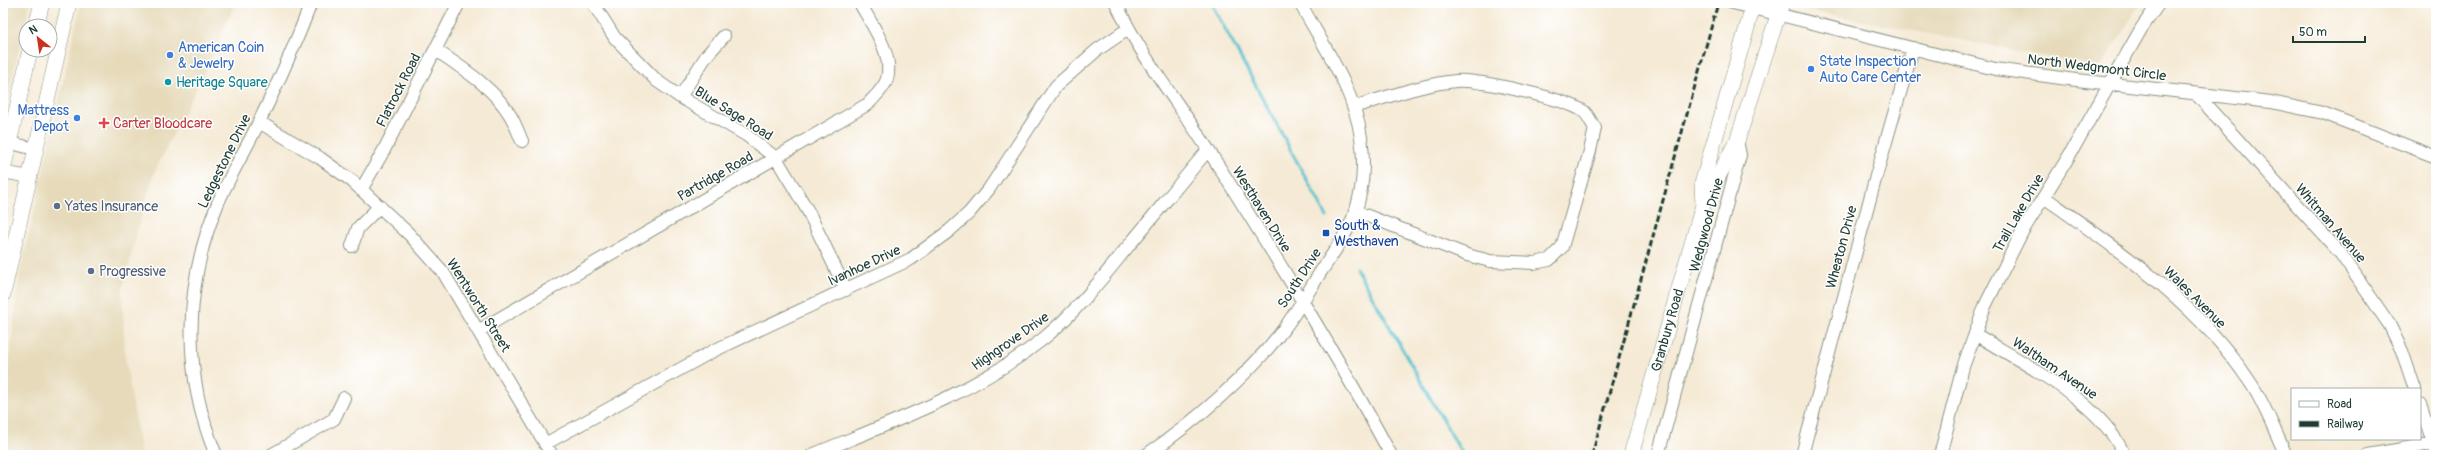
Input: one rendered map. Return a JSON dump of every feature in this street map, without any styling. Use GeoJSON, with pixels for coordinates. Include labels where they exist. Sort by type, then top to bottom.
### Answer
{"type":"FeatureCollection","features":[{"type":"Feature","properties":{"kind":"main road"},"geometry":{"type":"LineString","coordinates":[[38,18],[42,3]]}},
{"type":"Feature","properties":{"kind":"main road"},"geometry":{"type":"LineString","coordinates":[[3,294],[69,3]]}},
{"type":"Feature","properties":{"kind":"main road","name":"Granbury Road"},"geometry":{"type":"LineString","coordinates":[[1703,205],[1702,184],[1753,6]]}},
{"type":"Feature","properties":{"kind":"main road","name":"Granbury Road"},"geometry":{"type":"LineString","coordinates":[[1631,455],[1703,205],[1737,141],[1780,9]]}},
{"type":"Feature","properties":{"kind":"main road"},"geometry":{"type":"LineString","coordinates":[[1737,141],[1731,128],[1730,119],[1741,80],[1740,55]]}},
{"type":"Feature","properties":{"kind":"main road"},"geometry":{"type":"LineString","coordinates":[[3,171],[6,142],[28,58]]}},
{"type":"Feature","properties":{"kind":"street","name":"Ledgestone Drive"},"geometry":{"type":"LineString","coordinates":[[216,455],[204,425],[195,384],[191,327],[199,257],[218,203],[259,122],[311,3]]}},
{"type":"Feature","properties":{"kind":"street","name":"Flatrock Road"},"geometry":{"type":"LineString","coordinates":[[361,190],[384,150],[459,3]]}},
{"type":"Feature","properties":{"kind":"street","name":"Blue Sage Road"},"geometry":{"type":"LineString","coordinates":[[592,3],[619,42],[657,81],[680,97],[746,135],[776,158],[808,211],[846,290]]}},
{"type":"Feature","properties":{"kind":"street","name":"Partridge Road"},"geometry":{"type":"LineString","coordinates":[[478,331],[868,104],[887,79],[887,64],[884,48],[860,3]]}},
{"type":"Feature","properties":{"kind":"street","name":"Westhaven Drive"},"geometry":{"type":"LineString","coordinates":[[1116,3],[1128,29],[1208,150],[1302,302],[1391,455]]}},
{"type":"Feature","properties":{"kind":"street","name":"South Drive"},"geometry":{"type":"LineString","coordinates":[[1146,455],[1186,426],[1222,395],[1258,359],[1285,327],[1302,302],[1348,228],[1355,211],[1360,193],[1363,158],[1358,119],[1339,74],[1300,3]]}},
{"type":"Feature","properties":{"kind":"street","name":"North Wedgmont Circle"},"geometry":{"type":"LineString","coordinates":[[1733,3],[1780,9],[1913,48],[1995,69],[2197,95],[2271,102],[2323,113],[2436,157]]}},
{"type":"Feature","properties":{"kind":"street","name":"Trail Lake Drive"},"geometry":{"type":"LineString","coordinates":[[1940,455],[1963,367],[1992,293],[2022,232],[2044,197],[2141,29],[2159,3]]}},
{"type":"Feature","properties":{"kind":"street","name":"Ivanhoe Drive"},"geometry":{"type":"LineString","coordinates":[[545,444],[713,351],[911,259],[949,231],[969,213],[989,189],[1056,86],[1091,54],[1128,29]]}},
{"type":"Feature","properties":{"kind":"street"},"geometry":{"type":"LineString","coordinates":[[680,97],[707,55],[724,36]]}},
{"type":"Feature","properties":{"kind":"street","name":"Wheaton Drive"},"geometry":{"type":"LineString","coordinates":[[1802,455],[1874,184],[1913,48]]}},
{"type":"Feature","properties":{"kind":"street"},"geometry":{"type":"LineString","coordinates":[[436,50],[469,72],[503,105],[511,116],[522,141]]}},
{"type":"Feature","properties":{"kind":"street"},"geometry":{"type":"LineString","coordinates":[[1353,107],[1456,81],[1472,81],[1500,86],[1563,103],[1584,112],[1595,128],[1595,136],[1562,247],[1549,260],[1527,263],[1490,261],[1467,255],[1355,211]]}},
{"type":"Feature","properties":{"kind":"street","name":"Whitman Avenue"},"geometry":{"type":"LineString","coordinates":[[2197,95],[2341,254],[2389,324],[2402,351],[2415,388]]}},
{"type":"Feature","properties":{"kind":"street","name":"Wentworth Street"},"geometry":{"type":"LineString","coordinates":[[259,122],[320,158],[361,190],[409,234],[443,272],[552,455]]}},
{"type":"Feature","properties":{"kind":"street","name":"Wedgwood Drive"},"geometry":{"type":"LineString","coordinates":[[1658,455],[1740,155],[1737,141]]}},
{"type":"Feature","properties":{"kind":"street"},"geometry":{"type":"LineString","coordinates":[[6,142],[35,150]]}},
{"type":"Feature","properties":{"kind":"street","name":"Highgrove Drive"},"geometry":{"type":"LineString","coordinates":[[812,455],[953,396],[996,372],[1043,339],[1066,319],[1102,279],[1208,150]]}},
{"type":"Feature","properties":{"kind":"street"},"geometry":{"type":"LineString","coordinates":[[3,171],[29,177]]}},
{"type":"Feature","properties":{"kind":"street","name":"Wales Avenue"},"geometry":{"type":"LineString","coordinates":[[2044,197],[2160,282],[2198,316],[2250,382],[2286,455]]}},
{"type":"Feature","properties":{"kind":"street"},"geometry":{"type":"LineString","coordinates":[[352,246],[358,228],[380,206]]}},
{"type":"Feature","properties":{"kind":"street","name":"Waltham Avenue"},"geometry":{"type":"LineString","coordinates":[[1975,334],[2063,389],[2091,410],[2124,455]]}},
{"type":"Feature","properties":{"kind":"street"},"geometry":{"type":"LineString","coordinates":[[271,455],[334,419],[344,398]]}},
{"type":"Feature","properties":{"kind":"street"},"geometry":{"type":"LineString","coordinates":[[2368,455],[2435,445],[2421,407]]}},
{"type":"Feature","properties":{"kind":"shaded area"},"geometry":{"type":"Polygon","coordinates":[[[3,3],[30,3],[27,18],[18,18],[18,55],[3,119],[3,3]]]}},
{"type":"Feature","properties":{"kind":"shaded area"},"geometry":{"type":"Polygon","coordinates":[[[81,3],[235,3],[214,53],[155,171],[145,201],[122,291],[125,356],[141,455],[5,455],[3,441],[7,381],[19,278],[81,3]]]}},
{"type":"Feature","properties":{"kind":"shaded area"},"geometry":{"type":"Polygon","coordinates":[[[1798,3],[2141,3],[2100,67],[1796,8],[1798,3]]]}},
{"type":"Feature","properties":{"kind":"waterway"},"geometry":{"type":"LineString","coordinates":[[1211,3],[1327,217]]}},
{"type":"Feature","properties":{"kind":"waterway"},"geometry":{"type":"LineString","coordinates":[[1356,268],[1463,455]]}},
{"type":"Feature","properties":{"kind":"railway"},"geometry":{"type":"LineString","coordinates":[[1592,455],[1718,3]]}},
{"type":"Feature","properties":{"kind":"place","name":"American Coin & Jewelry"},"geometry":{"type":"Point","coordinates":[170,55]}},
{"type":"Feature","properties":{"kind":"place","name":"State Inspection Auto Care Center"},"geometry":{"type":"Point","coordinates":[1811,69]}},
{"type":"Feature","properties":{"kind":"place","name":"Heritage Square"},"geometry":{"type":"Point","coordinates":[168,82]}},
{"type":"Feature","properties":{"kind":"place","name":"Mattress Depot"},"geometry":{"type":"Point","coordinates":[77,118]}},
{"type":"Feature","properties":{"kind":"place","name":"Carter Bloodcare"},"geometry":{"type":"Point","coordinates":[104,123]}},
{"type":"Feature","properties":{"kind":"place","name":"Yates Insurance"},"geometry":{"type":"Point","coordinates":[57,206]}},
{"type":"Feature","properties":{"kind":"place","name":"South & Westhaven"},"geometry":{"type":"Point","coordinates":[1326,233]}},
{"type":"Feature","properties":{"kind":"place","name":"Progressive"},"geometry":{"type":"Point","coordinates":[91,271]}}]}
